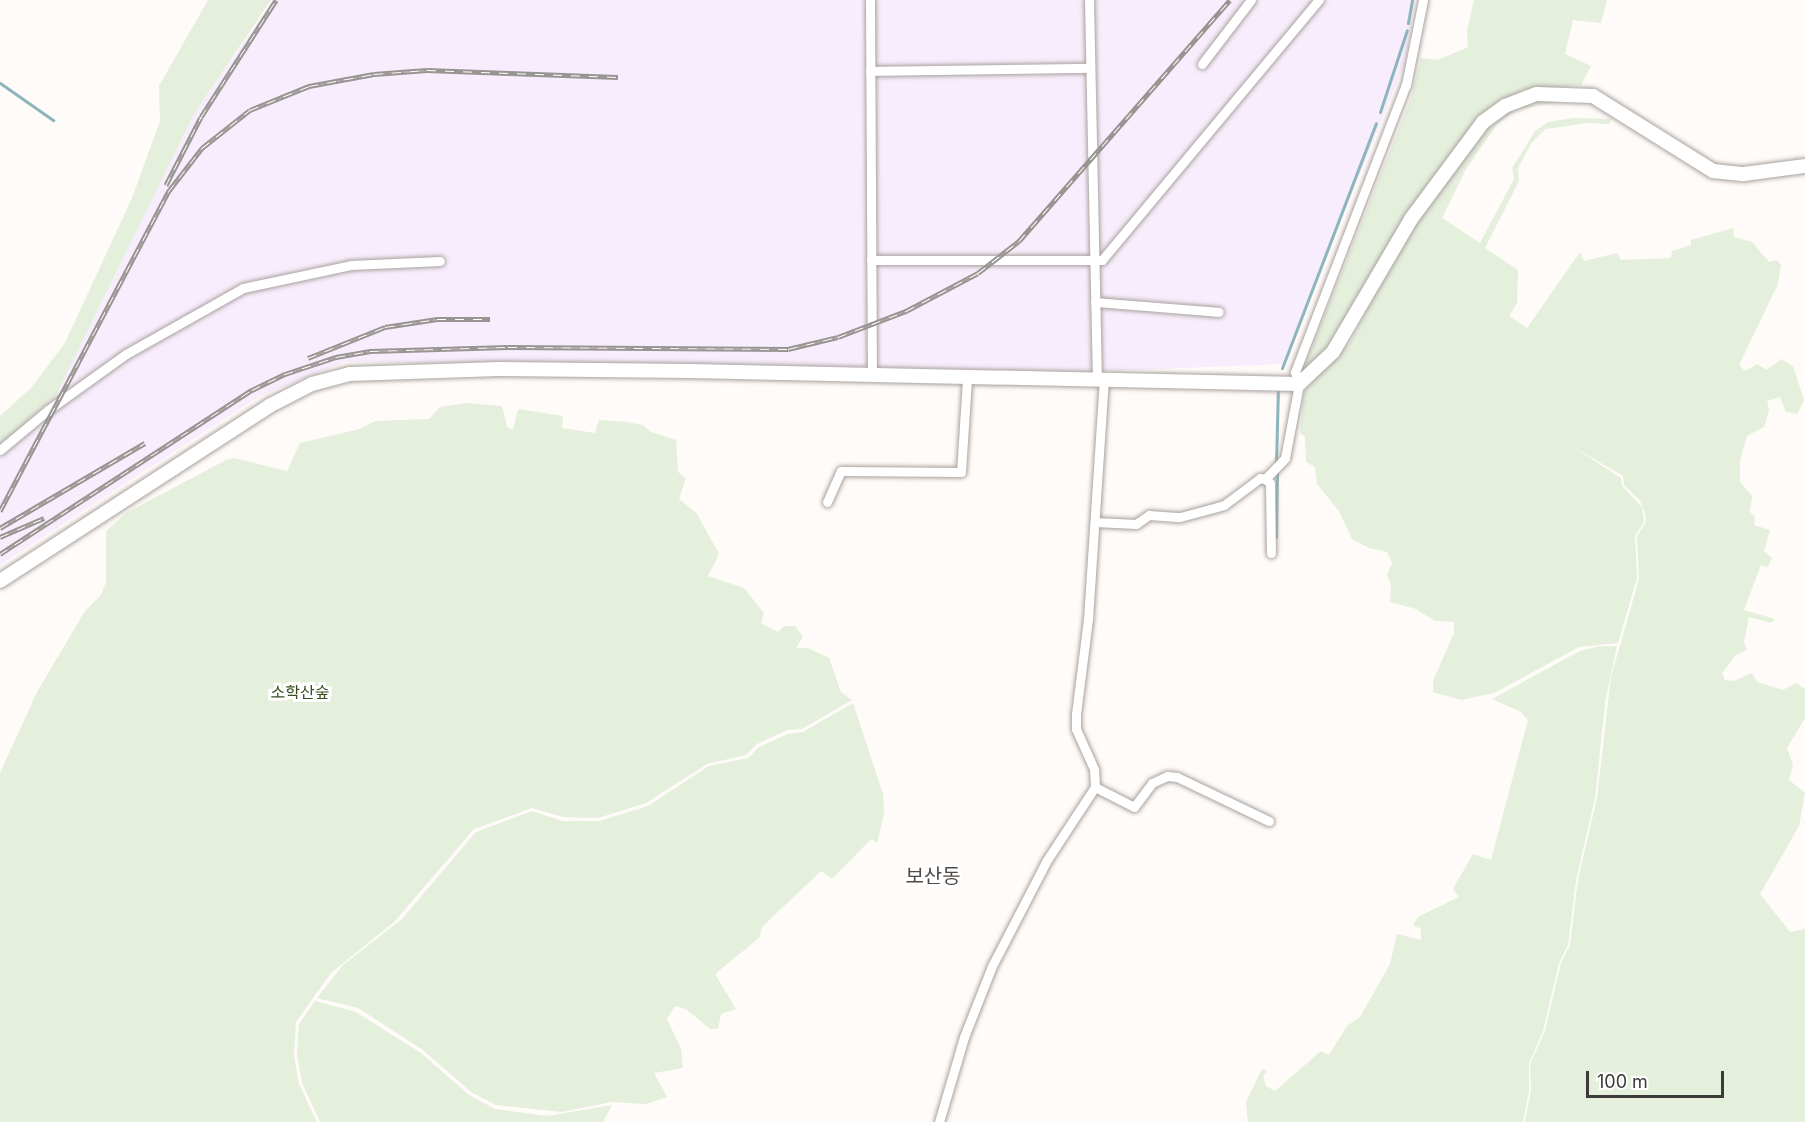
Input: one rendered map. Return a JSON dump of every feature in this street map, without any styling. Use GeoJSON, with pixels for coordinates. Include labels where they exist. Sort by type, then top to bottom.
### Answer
{"type":"FeatureCollection","features":[{"type":"Feature","properties":{"kind":"street"},"geometry":{"type":"LineString","coordinates":[[870,0],[872,375]]}},
{"type":"Feature","properties":{"kind":"street"},"geometry":{"type":"LineString","coordinates":[[939,1122],[964,1037],[992,966],[1047,860],[1095,787],[1094,769],[1076,729],[1095,522],[1100,378],[1095,302],[1089,0]]}},
{"type":"Feature","properties":{"kind":"street"},"geometry":{"type":"LineString","coordinates":[[1202,64],[1251,0]]}},
{"type":"Feature","properties":{"kind":"street"},"geometry":{"type":"LineString","coordinates":[[871,260],[1095,262],[1112,250],[1320,0]]}},
{"type":"Feature","properties":{"kind":"street"},"geometry":{"type":"LineString","coordinates":[[1265,479],[1285,459],[1299,384],[1295,372],[1406,85],[1423,0]]}},
{"type":"Feature","properties":{"kind":"street"},"geometry":{"type":"LineString","coordinates":[[870,70],[1090,68]]}},
{"type":"Feature","properties":{"kind":"street"},"geometry":{"type":"LineString","coordinates":[[0,581],[269,406],[332,378],[372,372],[499,369],[967,378],[1100,378],[1299,384],[1333,352],[1417,210],[1483,122],[1505,106],[1537,94],[1593,96],[1713,171],[1744,174],[1805,166]]}},
{"type":"Feature","properties":{"kind":"street"},"geometry":{"type":"LineString","coordinates":[[0,450],[48,410],[126,354],[243,288],[351,265],[440,261]]}},
{"type":"Feature","properties":{"kind":"street"},"geometry":{"type":"LineString","coordinates":[[1095,302],[1219,312]]}},
{"type":"Feature","properties":{"kind":"street"},"geometry":{"type":"LineString","coordinates":[[827,502],[841,471],[961,472],[967,378]]}},
{"type":"Feature","properties":{"kind":"street"},"geometry":{"type":"LineString","coordinates":[[1095,522],[1136,524],[1149,515],[1180,517],[1224,505],[1260,478],[1270,483],[1270,553]]}},
{"type":"Feature","properties":{"kind":"street"},"geometry":{"type":"LineString","coordinates":[[1095,787],[1134,807],[1152,783],[1167,776],[1177,777],[1269,821]]}},
{"type":"Feature","properties":{"kind":"shaded area"},"geometry":{"type":"Polygon","coordinates":[[[273,0],[1415,0],[1406,60],[1283,364],[1083,372],[344,362],[258,397],[0,565],[0,445],[56,395],[194,114],[273,0]]]}},
{"type":"Feature","properties":{"kind":"green space"},"geometry":{"type":"Polygon","coordinates":[[[208,0],[271,0],[194,114],[56,395],[0,445],[0,416],[31,388],[65,343],[132,198],[160,121],[159,86],[208,0]]]}},
{"type":"Feature","properties":{"kind":"green space"},"geometry":{"type":"Polygon","coordinates":[[[1474,0],[1607,0],[1601,23],[1573,20],[1565,54],[1591,66],[1581,85],[1524,90],[1488,110],[1403,220],[1323,353],[1302,373],[1411,98],[1421,58],[1438,60],[1468,47],[1467,31],[1474,0]]]}},
{"type":"Feature","properties":{"kind":"green space"},"geometry":{"type":"Polygon","coordinates":[[[1551,99],[1554,103],[1519,109],[1497,124],[1465,171],[1442,218],[1480,243],[1514,179],[1512,168],[1535,131],[1548,122],[1573,118],[1612,119],[1609,124],[1588,123],[1546,129],[1532,142],[1518,168],[1519,181],[1485,248],[1518,270],[1517,303],[1509,316],[1527,328],[1580,252],[1584,261],[1617,253],[1621,260],[1671,258],[1672,251],[1691,245],[1691,240],[1733,228],[1734,237],[1752,242],[1769,262],[1777,260],[1781,265],[1778,284],[1739,365],[1745,371],[1757,364],[1767,370],[1781,359],[1793,366],[1804,400],[1797,414],[1786,412],[1780,397],[1767,401],[1769,411],[1764,427],[1747,436],[1740,460],[1740,482],[1752,496],[1750,512],[1755,517],[1754,525],[1770,530],[1764,551],[1772,558],[1768,567],[1761,565],[1744,610],[1775,619],[1771,623],[1749,617],[1744,642],[1747,650],[1736,655],[1722,673],[1725,680],[1734,681],[1752,673],[1757,682],[1783,690],[1796,683],[1805,689],[1805,718],[1787,748],[1793,765],[1789,780],[1805,793],[1799,826],[1760,894],[1790,932],[1805,929],[1805,1122],[1525,1122],[1531,1091],[1530,1064],[1545,1031],[1561,963],[1570,945],[1578,880],[1597,798],[1611,677],[1639,579],[1637,536],[1646,522],[1645,512],[1640,501],[1624,485],[1623,476],[1570,445],[1621,478],[1622,486],[1642,507],[1644,522],[1635,536],[1637,578],[1618,643],[1579,647],[1494,693],[1461,700],[1433,692],[1433,681],[1454,633],[1454,622],[1435,621],[1416,609],[1390,602],[1391,584],[1387,575],[1392,563],[1387,552],[1369,548],[1352,539],[1339,511],[1317,484],[1315,467],[1306,462],[1305,437],[1300,433],[1304,391],[1349,344],[1409,232],[1491,121],[1501,112],[1530,101],[1551,99]]]}},
{"type":"Feature","properties":{"kind":"green space","name":"소학산숲"},"geometry":{"type":"Polygon","coordinates":[[[467,403],[502,406],[507,427],[513,430],[518,409],[563,416],[562,428],[595,433],[599,420],[626,422],[643,425],[651,432],[676,440],[678,472],[686,478],[679,499],[697,514],[719,554],[708,576],[744,588],[764,613],[761,623],[778,632],[784,626],[795,626],[803,637],[796,648],[808,648],[829,658],[841,692],[852,700],[802,729],[787,730],[757,744],[746,755],[707,764],[646,803],[598,818],[563,817],[532,808],[474,829],[394,922],[331,973],[296,1022],[294,1055],[299,1084],[317,1122],[0,1122],[0,773],[37,692],[85,611],[101,595],[106,582],[106,531],[126,513],[226,460],[234,458],[287,471],[300,443],[360,429],[375,421],[429,419],[440,407],[467,403]]]}},
{"type":"Feature","properties":{"kind":"green space"},"geometry":{"type":"Polygon","coordinates":[[[1600,646],[1617,646],[1605,703],[1595,798],[1576,880],[1568,945],[1559,963],[1543,1031],[1529,1063],[1529,1091],[1523,1122],[1248,1122],[1246,1102],[1262,1069],[1267,1071],[1263,1077],[1266,1086],[1275,1091],[1321,1051],[1329,1055],[1347,1026],[1360,1017],[1390,964],[1397,934],[1421,940],[1421,929],[1413,925],[1418,917],[1459,897],[1453,889],[1473,854],[1491,860],[1528,720],[1521,712],[1492,699],[1580,651],[1600,646]]]}},
{"type":"Feature","properties":{"kind":"green space"},"geometry":{"type":"Polygon","coordinates":[[[853,703],[883,794],[884,814],[877,843],[871,839],[832,879],[821,871],[762,927],[759,938],[715,974],[736,1009],[721,1014],[718,1029],[710,1029],[686,1009],[675,1006],[667,1019],[681,1049],[683,1068],[654,1073],[667,1097],[646,1104],[612,1102],[562,1112],[496,1105],[471,1092],[423,1050],[358,1008],[317,998],[343,965],[402,919],[476,832],[532,811],[562,821],[599,821],[648,806],[709,766],[748,758],[759,747],[788,734],[803,732],[853,703]]]}},
{"type":"Feature","properties":{"kind":"green space"},"geometry":{"type":"Polygon","coordinates":[[[315,1001],[356,1012],[421,1053],[469,1095],[495,1109],[547,1116],[612,1105],[603,1122],[320,1122],[302,1083],[297,1054],[299,1024],[315,1001]]]}},
{"type":"Feature","properties":{"kind":"waterway"},"geometry":{"type":"LineString","coordinates":[[1408,23],[1412,0]]}},
{"type":"Feature","properties":{"kind":"waterway"},"geometry":{"type":"LineString","coordinates":[[1380,112],[1407,30]]}},
{"type":"Feature","properties":{"kind":"waterway"},"geometry":{"type":"LineString","coordinates":[[0,83],[53,120]]}},
{"type":"Feature","properties":{"kind":"waterway"},"geometry":{"type":"LineString","coordinates":[[1282,368],[1376,123]]}},
{"type":"Feature","properties":{"kind":"waterway"},"geometry":{"type":"LineString","coordinates":[[1276,463],[1278,389]]}},
{"type":"Feature","properties":{"kind":"waterway"},"geometry":{"type":"LineString","coordinates":[[1276,537],[1277,470]]}},
{"type":"Feature","properties":{"kind":"railway"},"geometry":{"type":"LineString","coordinates":[[166,185],[201,117],[276,0]]}},
{"type":"Feature","properties":{"kind":"railway"},"geometry":{"type":"LineString","coordinates":[[0,554],[252,390],[285,374],[336,357],[370,351],[508,347],[788,349],[838,337],[906,311],[978,273],[1019,241],[1230,0]]}},
{"type":"Feature","properties":{"kind":"railway"},"geometry":{"type":"LineString","coordinates":[[0,511],[168,192],[202,148],[250,110],[309,86],[374,74],[427,70],[618,77]]}},
{"type":"Feature","properties":{"kind":"railway"},"geometry":{"type":"LineString","coordinates":[[308,358],[385,327],[437,319],[490,319]]}},
{"type":"Feature","properties":{"kind":"railway"},"geometry":{"type":"LineString","coordinates":[[0,528],[145,443]]}},
{"type":"Feature","properties":{"kind":"railway"},"geometry":{"type":"LineString","coordinates":[[0,537],[44,518]]}},
{"type":"Feature","properties":{"kind":"district","name":"보산동"},"geometry":{"type":"Point","coordinates":[933,876]}}]}
